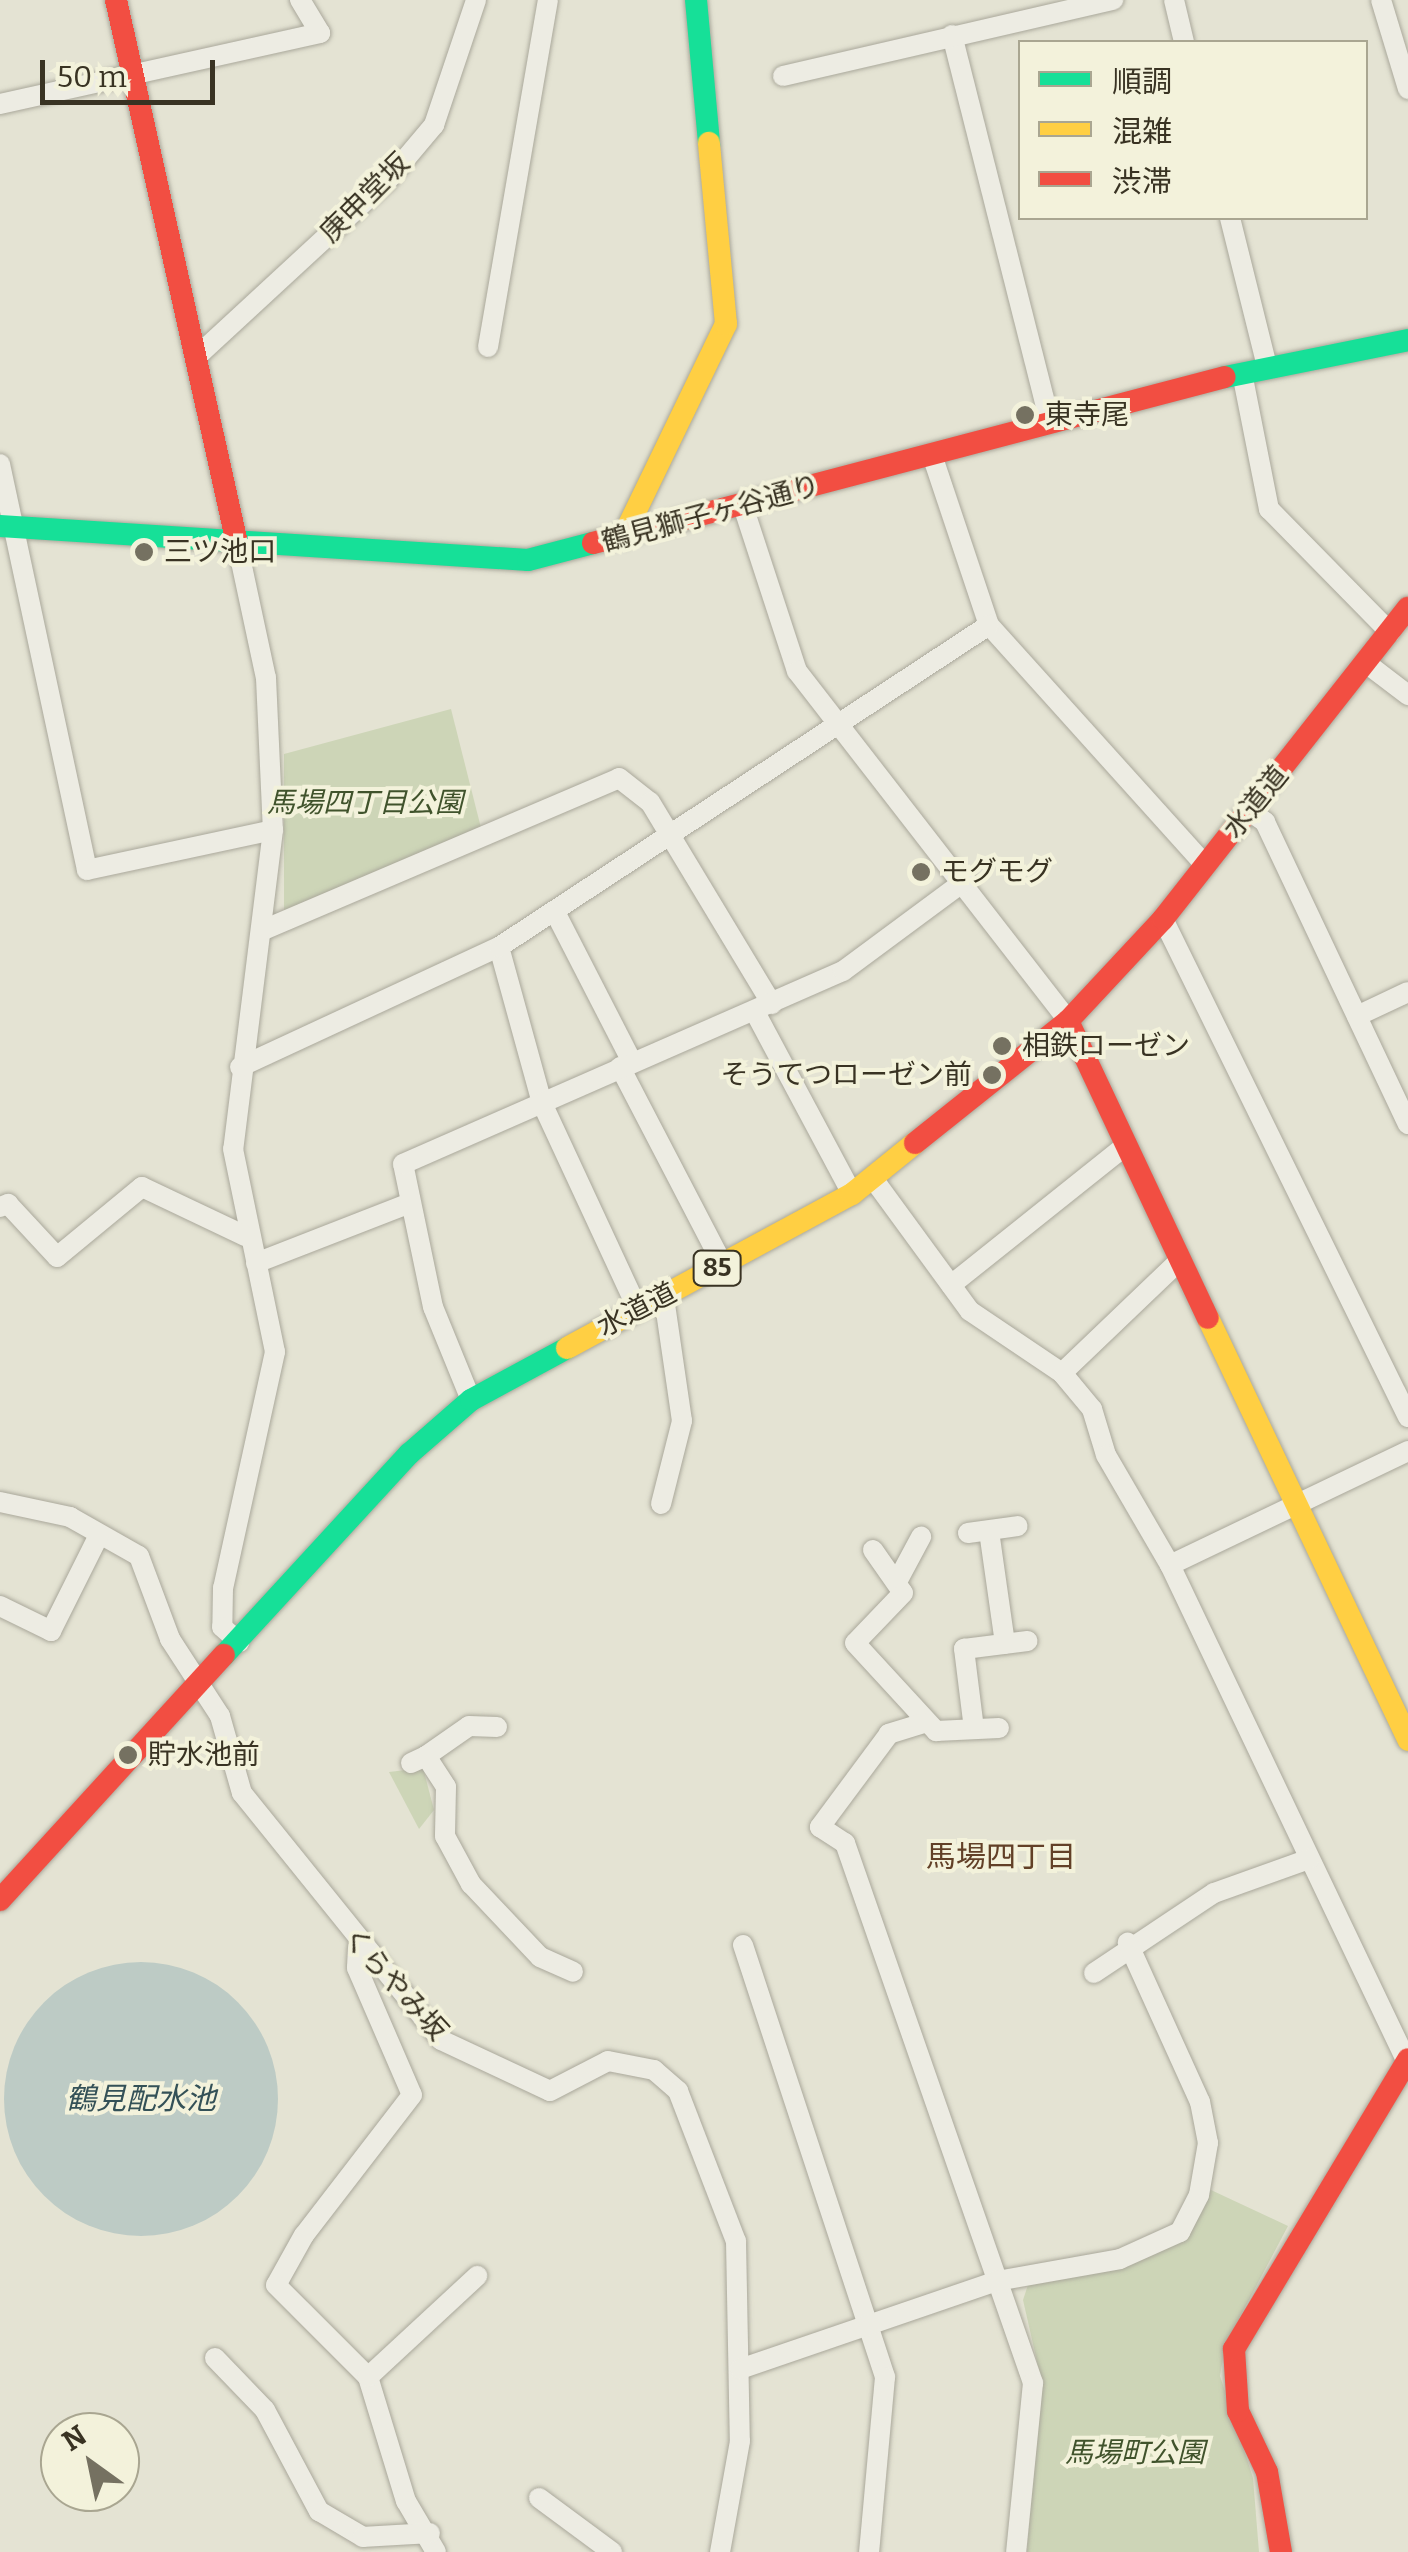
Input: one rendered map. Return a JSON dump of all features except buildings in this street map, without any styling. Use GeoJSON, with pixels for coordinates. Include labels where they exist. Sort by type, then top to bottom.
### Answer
{"type":"FeatureCollection","features":[{"type":"Feature","properties":{"kind":"street"},"geometry":{"type":"LineString","coordinates":[[116,0],[266,678],[273,830],[240,1067],[233,1149],[245,1236],[256,1263],[275,1352],[223,1588],[222,1627],[239,1642]]}},
{"type":"Feature","properties":{"kind":"street"},"geometry":{"type":"LineString","coordinates":[[0,104],[320,33],[300,0]]}},
{"type":"Feature","properties":{"kind":"street","name":"庚申堂坂"},"geometry":{"type":"LineString","coordinates":[[195,358],[386,182],[434,125],[476,0]]}},
{"type":"Feature","properties":{"kind":"street"},"geometry":{"type":"LineString","coordinates":[[488,346],[548,0]]}},
{"type":"Feature","properties":{"kind":"street"},"geometry":{"type":"LineString","coordinates":[[623,537],[726,324],[696,0]]}},
{"type":"Feature","properties":{"kind":"street"},"geometry":{"type":"LineString","coordinates":[[783,76],[1063,6],[1113,0]]}},
{"type":"Feature","properties":{"kind":"street"},"geometry":{"type":"LineString","coordinates":[[1174,0],[1184,40]]}},
{"type":"Feature","properties":{"kind":"street"},"geometry":{"type":"LineString","coordinates":[[1381,0],[1408,89]]}},
{"type":"Feature","properties":{"kind":"street"},"geometry":{"type":"LineString","coordinates":[[952,36],[1050,424]]}},
{"type":"Feature","properties":{"kind":"street"},"geometry":{"type":"LineString","coordinates":[[1231,220],[1268,366]]}},
{"type":"Feature","properties":{"kind":"street","name":"鶴見獅子ヶ谷通り"},"geometry":{"type":"LineString","coordinates":[[7,527],[498,561],[623,537],[1268,366],[1408,340]]}},
{"type":"Feature","properties":{"kind":"street"},"geometry":{"type":"LineString","coordinates":[[1242,373],[1270,508],[1390,632]]}},
{"type":"Feature","properties":{"kind":"street"},"geometry":{"type":"LineString","coordinates":[[932,455],[989,626],[1205,865]]}},
{"type":"Feature","properties":{"kind":"street"},"geometry":{"type":"LineString","coordinates":[[0,464],[7,527],[87,870],[273,830]]}},
{"type":"Feature","properties":{"kind":"street"},"geometry":{"type":"LineString","coordinates":[[743,506],[797,671],[966,880],[1068,1021],[1124,1147],[1408,1740]]}},
{"type":"Feature","properties":{"kind":"street","name":"水道道"},"geometry":{"type":"LineString","coordinates":[[1,1895],[199,1687],[409,1454],[471,1400],[852,1194],[1068,1021],[1163,919],[1408,608]]}},
{"type":"Feature","properties":{"kind":"street"},"geometry":{"type":"LineString","coordinates":[[240,1067],[499,947],[845,728],[989,626]]}},
{"type":"Feature","properties":{"kind":"street"},"geometry":{"type":"LineString","coordinates":[[1366,663],[1408,694]]}},
{"type":"Feature","properties":{"kind":"street"},"geometry":{"type":"LineString","coordinates":[[261,931],[608,778],[636,784],[673,838],[764,1008],[852,1194]]}},
{"type":"Feature","properties":{"kind":"street"},"geometry":{"type":"LineString","coordinates":[[1248,810],[1265,822],[1408,1124]]}},
{"type":"Feature","properties":{"kind":"street"},"geometry":{"type":"LineString","coordinates":[[471,1400],[433,1308],[403,1164],[843,971],[966,880]]}},
{"type":"Feature","properties":{"kind":"street"},"geometry":{"type":"LineString","coordinates":[[555,912],[723,1264]]}},
{"type":"Feature","properties":{"kind":"street"},"geometry":{"type":"LineString","coordinates":[[1163,919],[1408,1417]]}},
{"type":"Feature","properties":{"kind":"street"},"geometry":{"type":"LineString","coordinates":[[499,947],[542,1104],[638,1310]]}},
{"type":"Feature","properties":{"kind":"street"},"geometry":{"type":"LineString","coordinates":[[1357,1016],[1408,992]]}},
{"type":"Feature","properties":{"kind":"street"},"geometry":{"type":"LineString","coordinates":[[952,1286],[1124,1147]]}},
{"type":"Feature","properties":{"kind":"street"},"geometry":{"type":"LineString","coordinates":[[874,1180],[970,1311],[1062,1373],[1092,1409],[1106,1455],[1170,1564],[1407,2060],[1234,2349],[1238,2411],[1267,2472],[1280,2552]]}},
{"type":"Feature","properties":{"kind":"street"},"geometry":{"type":"LineString","coordinates":[[0,1206],[8,1204],[57,1257],[142,1187],[245,1236]]}},
{"type":"Feature","properties":{"kind":"street"},"geometry":{"type":"LineString","coordinates":[[256,1263],[410,1204]]}},
{"type":"Feature","properties":{"kind":"street"},"geometry":{"type":"LineString","coordinates":[[1062,1373],[1178,1261]]}},
{"type":"Feature","properties":{"kind":"street"},"geometry":{"type":"LineString","coordinates":[[661,1504],[682,1421],[664,1297]]}},
{"type":"Feature","properties":{"kind":"street"},"geometry":{"type":"LineString","coordinates":[[1170,1564],[1408,1452]]}},
{"type":"Feature","properties":{"kind":"street","name":"くらやみ坂"},"geometry":{"type":"LineString","coordinates":[[0,1502],[57,1513],[139,1556],[199,1687],[220,1716],[242,1793],[358,1948],[441,2040],[550,2091],[608,2061],[654,2070],[689,2114],[736,2241],[740,2369]]}},
{"type":"Feature","properties":{"kind":"street"},"geometry":{"type":"LineString","coordinates":[[1005,1644],[978,1532],[1018,1526]]}},
{"type":"Feature","properties":{"kind":"street"},"geometry":{"type":"LineString","coordinates":[[0,1606],[51,1631],[99,1535]]}},
{"type":"Feature","properties":{"kind":"street"},"geometry":{"type":"LineString","coordinates":[[899,1578],[921,1538]]}},
{"type":"Feature","properties":{"kind":"street"},"geometry":{"type":"LineString","coordinates":[[873,1550],[899,1578],[903,1594],[855,1643],[924,1722]]}},
{"type":"Feature","properties":{"kind":"street"},"geometry":{"type":"LineString","coordinates":[[974,1730],[964,1650],[1027,1640]]}},
{"type":"Feature","properties":{"kind":"street"},"geometry":{"type":"LineString","coordinates":[[999,1728],[974,1730],[924,1722],[890,1734],[820,1827],[846,1842],[1033,2383],[1016,2552]]}},
{"type":"Feature","properties":{"kind":"street"},"geometry":{"type":"LineString","coordinates":[[497,1727],[469,1726],[419,1759],[446,1786],[445,1836],[471,1884],[540,1958],[573,1972]]}},
{"type":"Feature","properties":{"kind":"street"},"geometry":{"type":"LineString","coordinates":[[1094,1972],[1128,1943],[1214,1893],[1308,1859]]}},
{"type":"Feature","properties":{"kind":"street"},"geometry":{"type":"LineString","coordinates":[[720,2552],[740,2441],[740,2369],[998,2280],[1160,2243],[1180,2232],[1199,2195],[1208,2143],[1200,2102],[1128,1943]]}},
{"type":"Feature","properties":{"kind":"street"},"geometry":{"type":"LineString","coordinates":[[743,1945],[874,2323],[886,2377],[869,2552]]}},
{"type":"Feature","properties":{"kind":"street"},"geometry":{"type":"LineString","coordinates":[[358,1948],[357,1968],[412,2095],[276,2285],[368,2377],[406,2501],[433,2542]]}},
{"type":"Feature","properties":{"kind":"street"},"geometry":{"type":"LineString","coordinates":[[368,2377],[477,2276]]}},
{"type":"Feature","properties":{"kind":"street"},"geometry":{"type":"LineString","coordinates":[[215,2358],[265,2410],[319,2511],[363,2537],[433,2542]]}},
{"type":"Feature","properties":{"kind":"street"},"geometry":{"type":"LineString","coordinates":[[539,2498],[612,2552]]}},
{"type":"Feature","properties":{"kind":"green space","name":"馬場四丁目公園"},"geometry":{"type":"Polygon","coordinates":[[[451,709],[481,828],[284,913],[284,754],[451,709]]]}},
{"type":"Feature","properties":{"kind":"green space"},"geometry":{"type":"Polygon","coordinates":[[[423,1768],[434,1810],[419,1829],[389,1772],[423,1768]]]}},
{"type":"Feature","properties":{"kind":"green space","name":"馬場町公園"},"geometry":{"type":"Polygon","coordinates":[[[1211,2190],[1288,2226],[1225,2345],[1220,2376],[1253,2478],[1259,2552],[1027,2552],[1041,2379],[1023,2300],[1028,2285],[1187,2235],[1211,2190]]]}},
{"type":"Feature","properties":{"kind":"water","name":"鶴見配水池"},"geometry":{"type":"Polygon","coordinates":[[[141,1962],[168,1964],[194,1972],[238,2002],[268,2046],[276,2072],[276,2126],[268,2152],[238,2196],[194,2226],[168,2234],[141,2236],[114,2234],[88,2226],[44,2196],[14,2152],[6,2126],[4,2099],[6,2072],[14,2046],[44,2002],[88,1972],[114,1964],[141,1962]]]}},
{"type":"Feature","properties":{"kind":"traffic: fast"},"geometry":{"type":"LineString","coordinates":[[696,0],[709,143]]}},
{"type":"Feature","properties":{"kind":"traffic: fast"},"geometry":{"type":"LineString","coordinates":[[1225,377],[1408,340]]}},
{"type":"Feature","properties":{"kind":"traffic: fast"},"geometry":{"type":"LineString","coordinates":[[0,526],[528,560],[593,543]]}},
{"type":"Feature","properties":{"kind":"traffic: fast"},"geometry":{"type":"LineString","coordinates":[[224,1655],[409,1454],[471,1400],[567,1348]]}},
{"type":"Feature","properties":{"kind":"traffic: slow"},"geometry":{"type":"LineString","coordinates":[[623,537],[726,324],[709,143]]}},
{"type":"Feature","properties":{"kind":"traffic: slow"},"geometry":{"type":"LineString","coordinates":[[567,1348],[852,1194],[915,1143]]}},
{"type":"Feature","properties":{"kind":"traffic: slow"},"geometry":{"type":"LineString","coordinates":[[1208,1318],[1408,1740]]}},
{"type":"Feature","properties":{"kind":"traffic: jam"},"geometry":{"type":"LineString","coordinates":[[116,0],[237,543]]}},
{"type":"Feature","properties":{"kind":"traffic: jam"},"geometry":{"type":"LineString","coordinates":[[593,543],[1225,377]]}},
{"type":"Feature","properties":{"kind":"traffic: jam"},"geometry":{"type":"LineString","coordinates":[[915,1143],[1068,1021],[1163,919],[1408,608]]}},
{"type":"Feature","properties":{"kind":"traffic: jam"},"geometry":{"type":"LineString","coordinates":[[1068,1021],[1208,1318]]}},
{"type":"Feature","properties":{"kind":"traffic: jam"},"geometry":{"type":"LineString","coordinates":[[0,1900],[224,1655]]}},
{"type":"Feature","properties":{"kind":"traffic: jam"},"geometry":{"type":"LineString","coordinates":[[1281,2552],[1267,2472],[1238,2411],[1234,2349],[1408,2059]]}},
{"type":"Feature","properties":{"kind":"place","name":"東寺尾"},"geometry":{"type":"Point","coordinates":[1025,415]}},
{"type":"Feature","properties":{"kind":"place","name":"三ツ池口"},"geometry":{"type":"Point","coordinates":[144,552]}},
{"type":"Feature","properties":{"kind":"place","name":"モグモグ"},"geometry":{"type":"Point","coordinates":[921,872]}},
{"type":"Feature","properties":{"kind":"place","name":"相鉄ローゼン"},"geometry":{"type":"Point","coordinates":[1002,1046]}},
{"type":"Feature","properties":{"kind":"place","name":"そうてつローゼン前"},"geometry":{"type":"Point","coordinates":[992,1075]}},
{"type":"Feature","properties":{"kind":"place","name":"貯水池前"},"geometry":{"type":"Point","coordinates":[128,1755]}},
{"type":"Feature","properties":{"kind":"district","name":"馬場四丁目"},"geometry":{"type":"Point","coordinates":[1001,1857]}}]}
